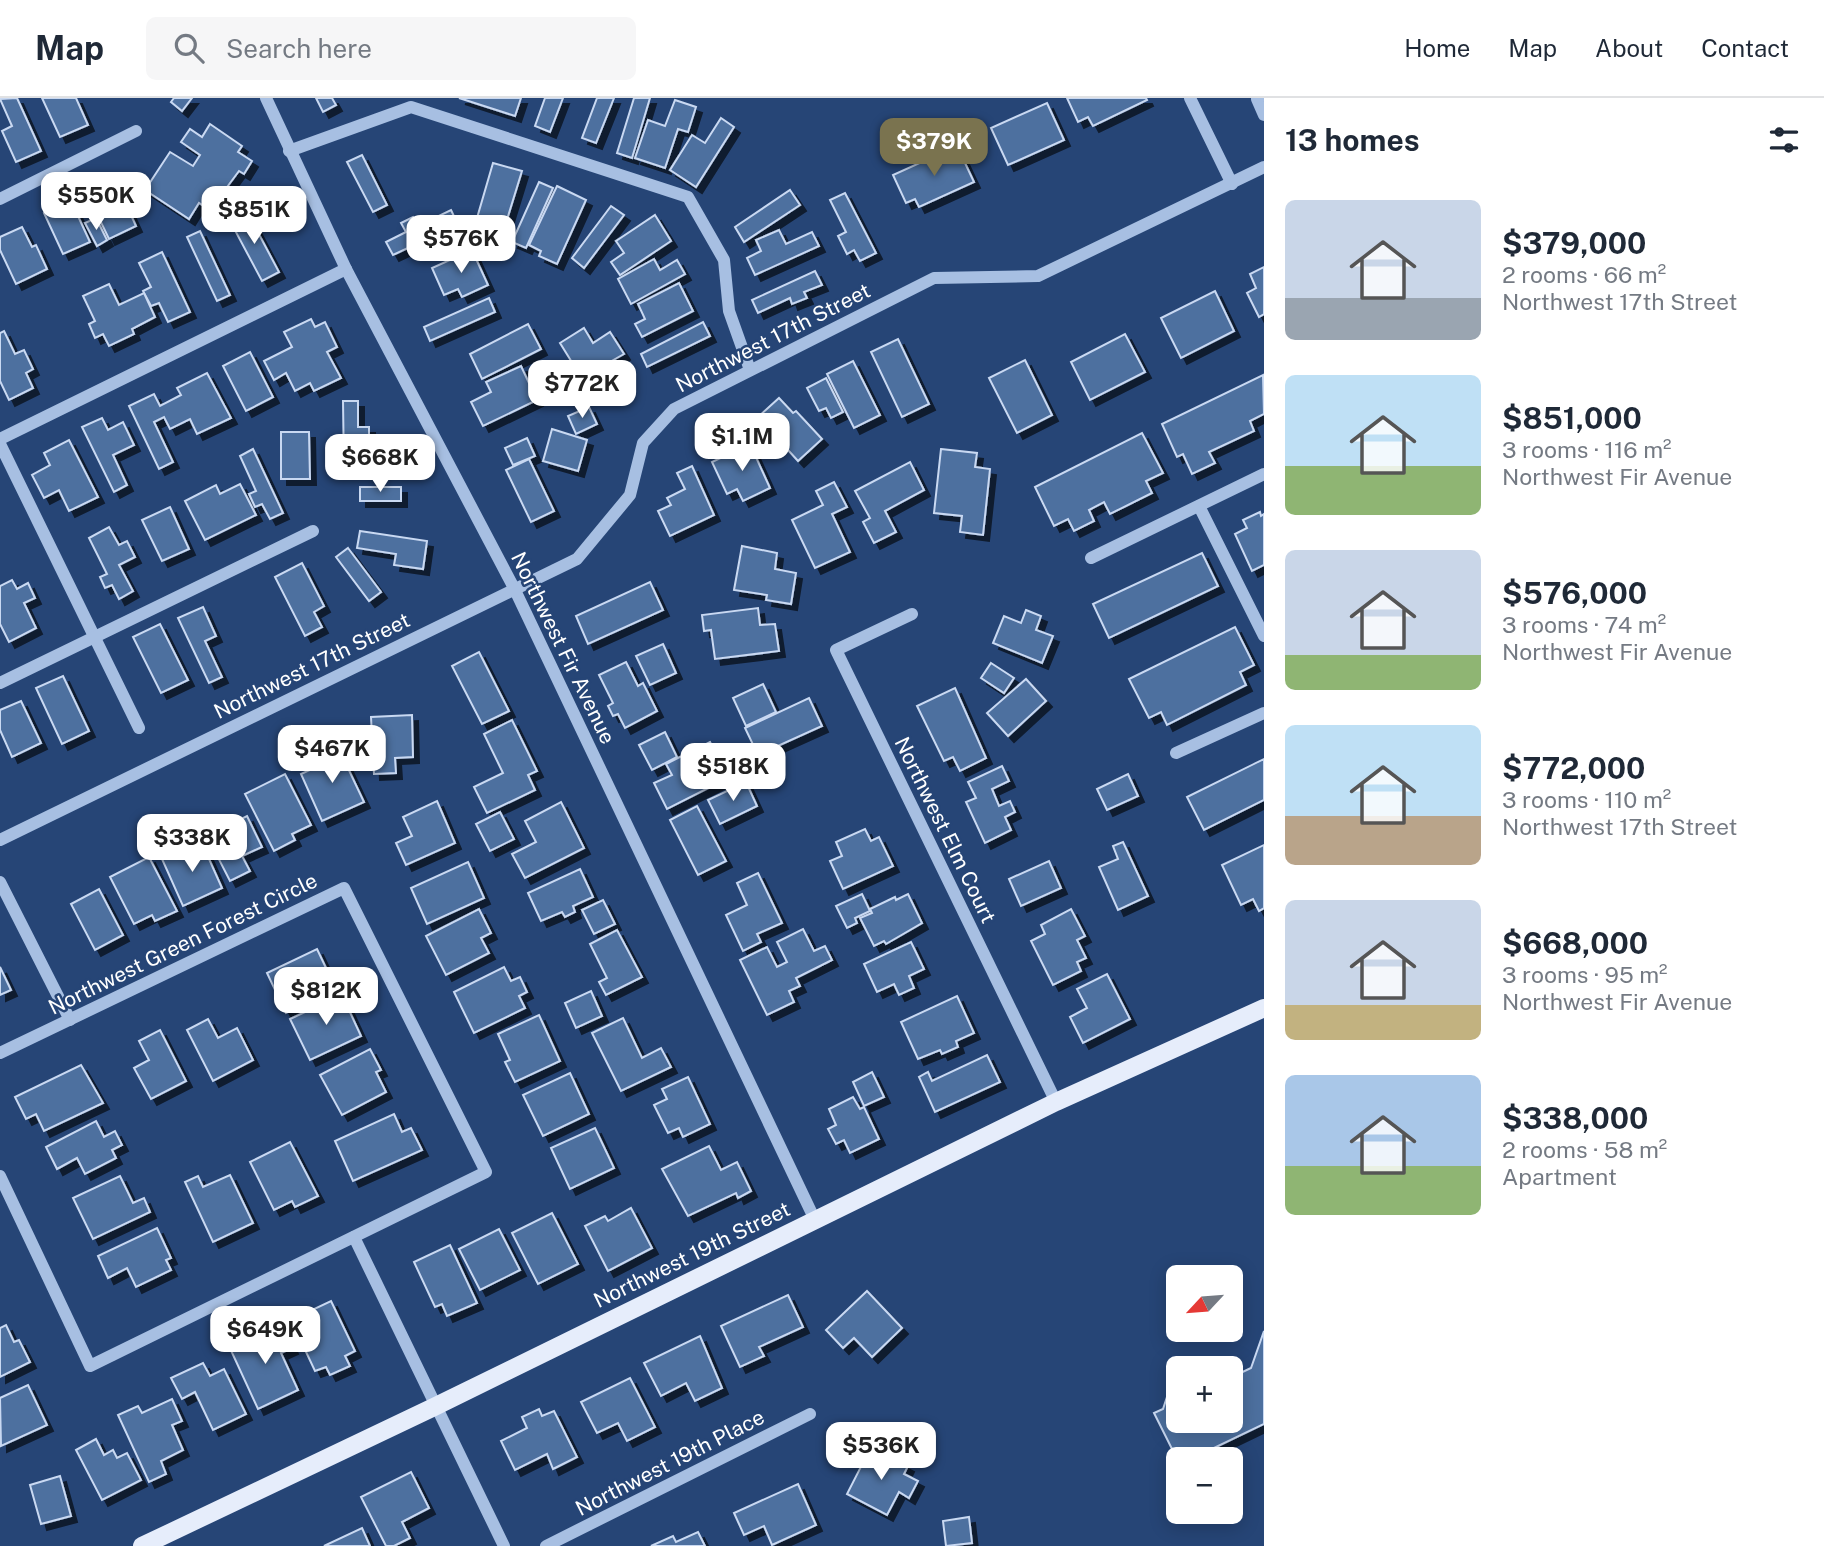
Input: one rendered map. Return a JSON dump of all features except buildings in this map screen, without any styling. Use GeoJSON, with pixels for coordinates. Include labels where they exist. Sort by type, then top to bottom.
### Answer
{"type":"FeatureCollection","features":[{"type":"Feature","properties":{"kind":"main road","name":"Northwest 19th Street"},"geometry":{"type":"LineString","coordinates":[[142,1546],[434,1407],[1056,1102],[1264,1008]]}},
{"type":"Feature","properties":{"kind":"street","name":"Northwest Fir Avenue"},"geometry":{"type":"LineString","coordinates":[[266,98],[346,269],[514,588],[815,1220]]}},
{"type":"Feature","properties":{"kind":"street"},"geometry":{"type":"LineString","coordinates":[[1190,98],[1232,184]]}},
{"type":"Feature","properties":{"kind":"street"},"geometry":{"type":"LineString","coordinates":[[1259,98],[1256,99],[1264,115]]}},
{"type":"Feature","properties":{"kind":"street"},"geometry":{"type":"LineString","coordinates":[[289,151],[413,103],[688,197],[724,260],[729,311],[750,370]]}},
{"type":"Feature","properties":{"kind":"street"},"geometry":{"type":"LineString","coordinates":[[0,199],[136,131]]}},
{"type":"Feature","properties":{"kind":"street","name":"Northwest 17th Street"},"geometry":{"type":"LineString","coordinates":[[0,840],[577,559],[630,495],[643,443],[674,409],[934,278],[1038,276],[1264,167]]}},
{"type":"Feature","properties":{"kind":"street"},"geometry":{"type":"LineString","coordinates":[[139,728],[0,441],[346,269]]}},
{"type":"Feature","properties":{"kind":"street"},"geometry":{"type":"LineString","coordinates":[[1091,558],[1264,474]]}},
{"type":"Feature","properties":{"kind":"street"},"geometry":{"type":"LineString","coordinates":[[1199,506],[1264,636]]}},
{"type":"Feature","properties":{"kind":"street"},"geometry":{"type":"LineString","coordinates":[[0,683],[313,531]]}},
{"type":"Feature","properties":{"kind":"street","name":"Northwest Elm Court"},"geometry":{"type":"LineString","coordinates":[[912,614],[836,650],[1056,1102]]}},
{"type":"Feature","properties":{"kind":"street"},"geometry":{"type":"LineString","coordinates":[[1176,753],[1264,713]]}},
{"type":"Feature","properties":{"kind":"street"},"geometry":{"type":"LineString","coordinates":[[0,882],[70,1020]]}},
{"type":"Feature","properties":{"kind":"street","name":"Northwest Green Forest Circle"},"geometry":{"type":"LineString","coordinates":[[0,1054],[344,888],[486,1172],[90,1366],[0,1176]]}},
{"type":"Feature","properties":{"kind":"street"},"geometry":{"type":"LineString","coordinates":[[354,1237],[503,1546]]}},
{"type":"Feature","properties":{"kind":"street","name":"Northwest 19th Place"},"geometry":{"type":"LineString","coordinates":[[546,1546],[810,1414]]}}]}
